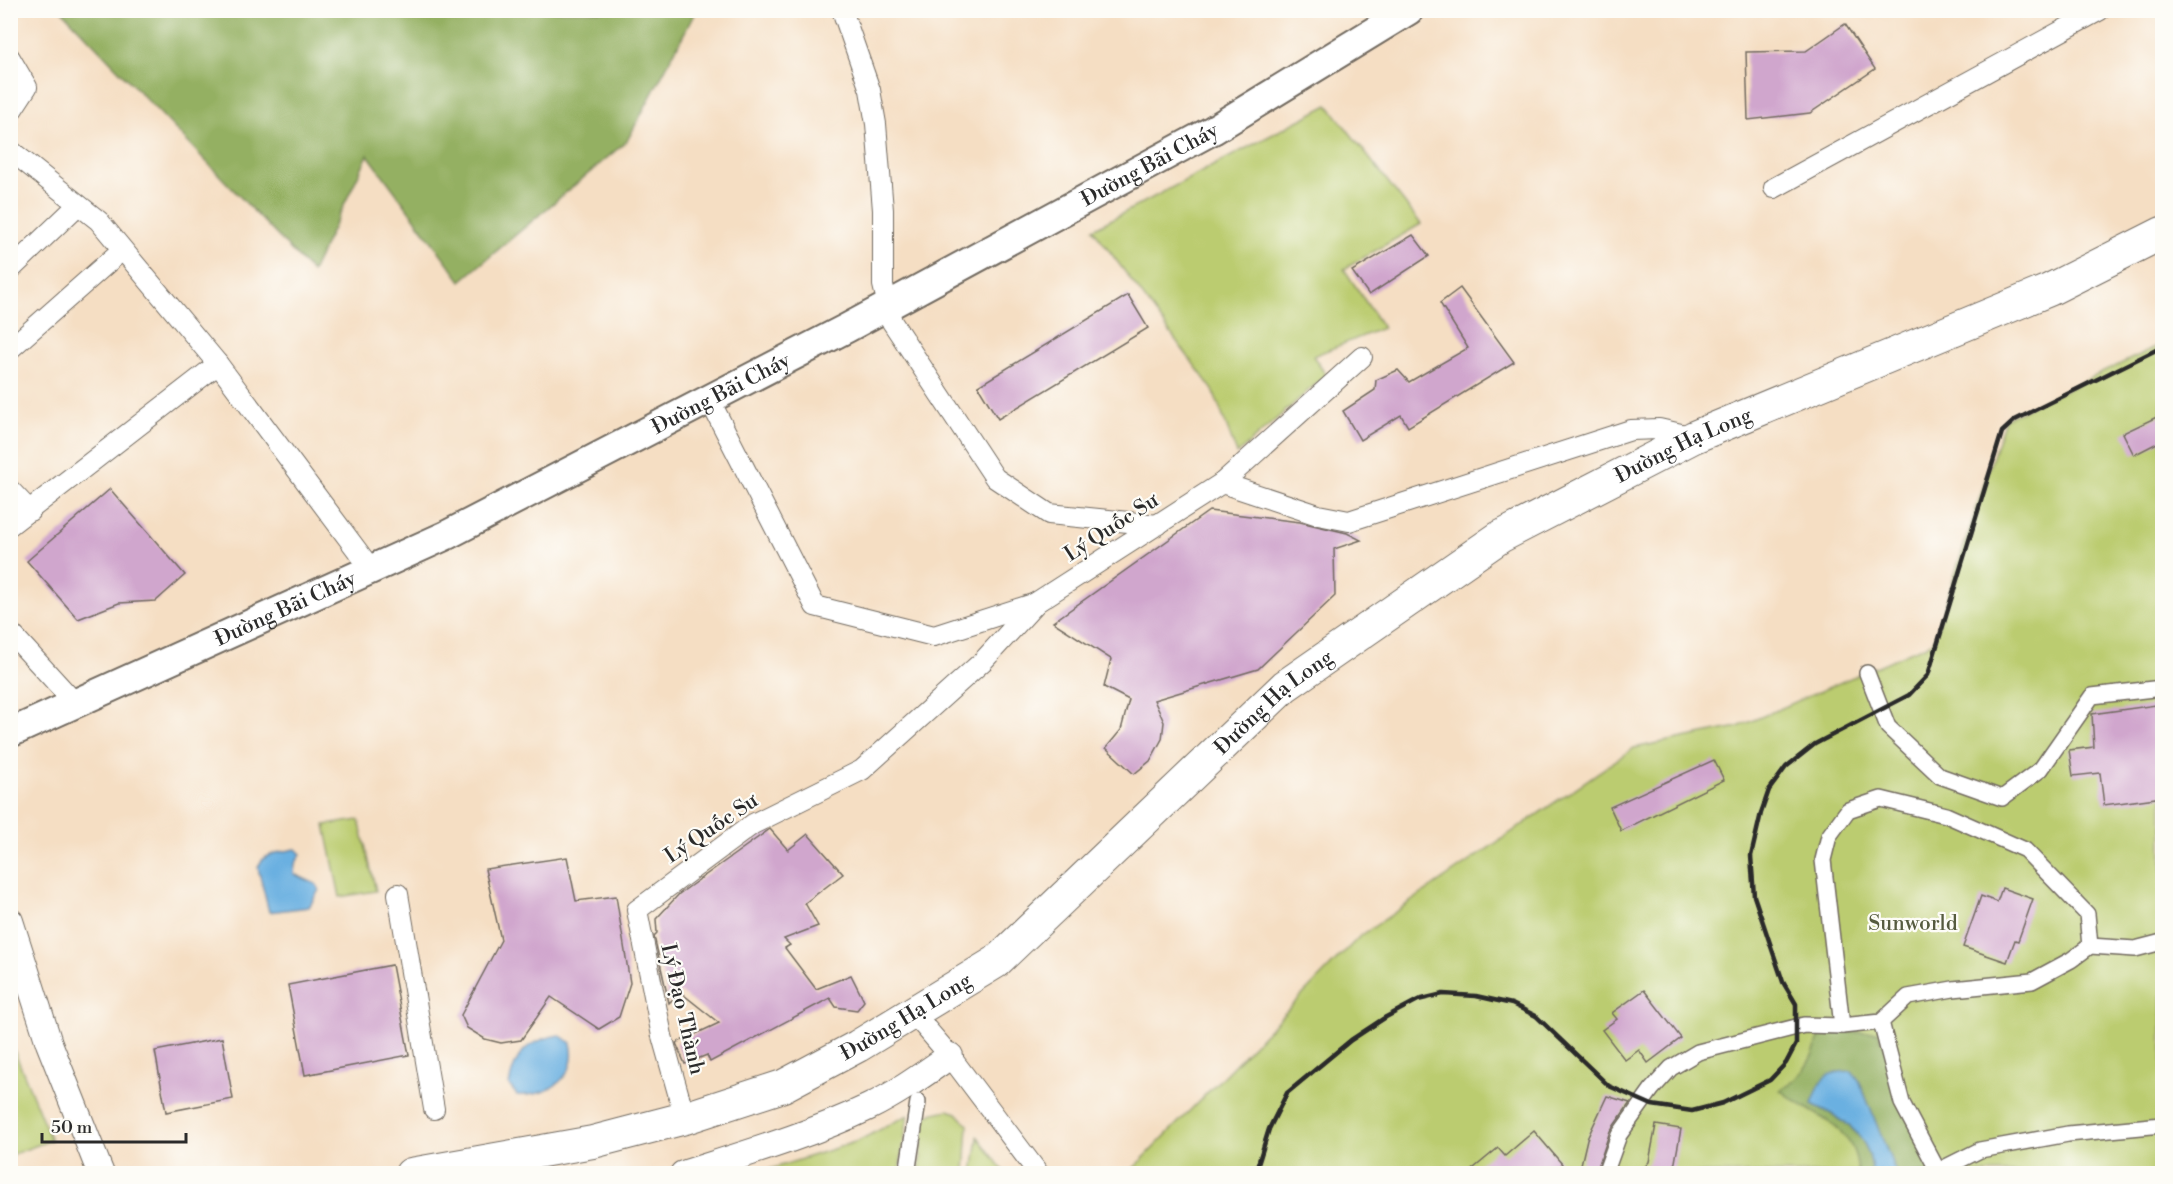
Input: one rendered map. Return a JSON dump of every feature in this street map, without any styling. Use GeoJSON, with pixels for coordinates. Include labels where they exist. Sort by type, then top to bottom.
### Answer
{"type":"FeatureCollection","features":[{"type":"Feature","properties":{"kind":"main road","name":"Đường Bãi Cháy"},"geometry":{"type":"LineString","coordinates":[[10,733],[447,535],[887,306],[1214,130],[1408,10]]}},
{"type":"Feature","properties":{"kind":"main road","name":"Đường Hạ Long"},"geometry":{"type":"LineString","coordinates":[[411,1173],[471,1169],[593,1142],[685,1118],[783,1086],[913,1013],[996,962],[1286,686],[1500,537],[1694,437],[2049,290],[2163,233]]}},
{"type":"Feature","properties":{"kind":"street"},"geometry":{"type":"LineString","coordinates":[[1774,188],[2100,10]]}},
{"type":"Feature","properties":{"kind":"street"},"geometry":{"type":"LineString","coordinates":[[844,12],[870,90],[876,124],[883,210],[883,285],[892,322],[994,478],[1049,514],[1158,525]]}},
{"type":"Feature","properties":{"kind":"street"},"geometry":{"type":"LineString","coordinates":[[10,58],[27,87],[10,113]]}},
{"type":"Feature","properties":{"kind":"street"},"geometry":{"type":"LineString","coordinates":[[10,150],[99,221],[218,364],[371,569]]}},
{"type":"Feature","properties":{"kind":"street"},"geometry":{"type":"LineString","coordinates":[[10,270],[78,205]]}},
{"type":"Feature","properties":{"kind":"street"},"geometry":{"type":"LineString","coordinates":[[10,349],[122,250]]}},
{"type":"Feature","properties":{"kind":"street","name":"Lý Quốc Sư"},"geometry":{"type":"LineString","coordinates":[[637,909],[753,824],[862,770],[983,661],[1037,602],[1222,483],[1362,357]]}},
{"type":"Feature","properties":{"kind":"street"},"geometry":{"type":"LineString","coordinates":[[10,525],[218,364]]}},
{"type":"Feature","properties":{"kind":"street"},"geometry":{"type":"LineString","coordinates":[[709,399],[815,606],[933,636],[1037,602]]}},
{"type":"Feature","properties":{"kind":"street"},"geometry":{"type":"LineString","coordinates":[[1222,483],[1318,515],[1348,521],[1631,430],[1659,429],[1694,437]]}},
{"type":"Feature","properties":{"kind":"street"},"geometry":{"type":"LineString","coordinates":[[10,490],[30,511]]}},
{"type":"Feature","properties":{"kind":"street"},"geometry":{"type":"LineString","coordinates":[[10,632],[75,704]]}},
{"type":"Feature","properties":{"kind":"street"},"geometry":{"type":"LineString","coordinates":[[1867,673],[1888,727],[1940,776],[2002,798],[2041,769],[2092,696],[2163,688]]}},
{"type":"Feature","properties":{"kind":"street"},"geometry":{"type":"LineString","coordinates":[[1842,1026],[1822,860],[1829,836],[1848,810],[1881,799],[1946,815],[2025,850],[2086,914],[2090,946]]}},
{"type":"Feature","properties":{"kind":"street"},"geometry":{"type":"LineString","coordinates":[[399,894],[434,1109]]}},
{"type":"Feature","properties":{"kind":"street","name":"Lý Đạo Thành"},"geometry":{"type":"LineString","coordinates":[[637,909],[662,1036],[685,1118]]}},
{"type":"Feature","properties":{"kind":"street"},"geometry":{"type":"LineString","coordinates":[[10,921],[49,1043],[101,1173]]}},
{"type":"Feature","properties":{"kind":"street"},"geometry":{"type":"LineString","coordinates":[[1605,1173],[1619,1135],[1652,1089],[1671,1068],[1698,1052],[1804,1025],[1842,1026],[1881,1022],[1908,997],[1953,989],[2032,981],[2071,960],[2090,946],[2135,949],[2163,942]]}},
{"type":"Feature","properties":{"kind":"street"},"geometry":{"type":"LineString","coordinates":[[913,1013],[950,1056],[1039,1173]]}},
{"type":"Feature","properties":{"kind":"street"},"geometry":{"type":"LineString","coordinates":[[1881,1022],[1902,1103],[1938,1171],[1980,1150],[2068,1134],[2163,1125]]}},
{"type":"Feature","properties":{"kind":"street"},"geometry":{"type":"LineString","coordinates":[[683,1173],[761,1148],[868,1107],[908,1085],[950,1056]]}},
{"type":"Feature","properties":{"kind":"street"},"geometry":{"type":"LineString","coordinates":[[907,1173],[918,1102]]}},
{"type":"Feature","properties":{"kind":"green space"},"geometry":{"type":"Polygon","coordinates":[[[62,11],[696,11],[627,141],[461,281],[368,155],[312,272],[62,11]]]}},
{"type":"Feature","properties":{"kind":"green space"},"geometry":{"type":"Polygon","coordinates":[[[1328,105],[1421,224],[1344,269],[1383,328],[1313,356],[1326,375],[1237,454],[1213,390],[1093,229],[1328,105]]]}},
{"type":"Feature","properties":{"kind":"green space","name":"Sunworld"},"geometry":{"type":"Polygon","coordinates":[[[2162,344],[2162,1173],[1128,1174],[1359,937],[1634,748],[1738,727],[1933,642],[2005,419],[2162,344]]]}},
{"type":"Feature","properties":{"kind":"green space"},"geometry":{"type":"Polygon","coordinates":[[[359,820],[376,891],[340,897],[325,825],[359,820]]]}},
{"type":"Feature","properties":{"kind":"green space"},"geometry":{"type":"Polygon","coordinates":[[[1878,1032],[1937,1173],[1896,1173],[1859,1080],[1814,1098],[1812,1104],[1844,1122],[1861,1139],[1867,1149],[1872,1173],[1858,1173],[1850,1143],[1841,1132],[1780,1090],[1801,1073],[1821,1033],[1878,1032]]]}},
{"type":"Feature","properties":{"kind":"green space"},"geometry":{"type":"Polygon","coordinates":[[[11,1043],[51,1140],[10,1155],[11,1043]]]}},
{"type":"Feature","properties":{"kind":"green space"},"geometry":{"type":"Polygon","coordinates":[[[948,1110],[957,1113],[968,1125],[965,1173],[919,1173],[925,1115],[948,1110]]]}},
{"type":"Feature","properties":{"kind":"green space"},"geometry":{"type":"Polygon","coordinates":[[[908,1115],[899,1173],[755,1174],[858,1141],[908,1115]]]}},
{"type":"Feature","properties":{"kind":"green space"},"geometry":{"type":"Polygon","coordinates":[[[978,1137],[1005,1173],[973,1173],[978,1137]]]}},
{"type":"Feature","properties":{"kind":"water"},"geometry":{"type":"Polygon","coordinates":[[[296,849],[301,854],[295,864],[294,874],[316,884],[319,890],[309,907],[269,912],[258,868],[260,863],[273,854],[296,849]]]}},
{"type":"Feature","properties":{"kind":"water"},"geometry":{"type":"Polygon","coordinates":[[[559,1035],[571,1043],[572,1055],[566,1075],[550,1088],[529,1095],[517,1095],[509,1085],[519,1057],[531,1045],[559,1035]]]}},
{"type":"Feature","properties":{"kind":"water"},"geometry":{"type":"Polygon","coordinates":[[[1852,1071],[1859,1080],[1896,1173],[1872,1173],[1867,1148],[1861,1138],[1834,1115],[1812,1104],[1824,1078],[1834,1073],[1852,1071]]]}},
{"type":"Feature","properties":{"kind":"building"},"geometry":{"type":"Polygon","coordinates":[[[1845,24],[1875,69],[1810,113],[1748,120],[1746,52],[1806,51],[1845,24]]]}},
{"type":"Feature","properties":{"kind":"building"},"geometry":{"type":"Polygon","coordinates":[[[1413,235],[1429,256],[1369,295],[1352,271],[1413,235]]]}},
{"type":"Feature","properties":{"kind":"building"},"geometry":{"type":"Polygon","coordinates":[[[1460,288],[1514,362],[1408,427],[1401,415],[1360,440],[1343,411],[1375,390],[1376,380],[1398,370],[1409,382],[1468,348],[1440,303],[1460,288]]]}},
{"type":"Feature","properties":{"kind":"building"},"geometry":{"type":"Polygon","coordinates":[[[1128,295],[1148,328],[998,419],[978,386],[1128,295]]]}},
{"type":"Feature","properties":{"kind":"building"},"geometry":{"type":"Polygon","coordinates":[[[2163,414],[2163,440],[2134,455],[2123,433],[2163,414]]]}},
{"type":"Feature","properties":{"kind":"building"},"geometry":{"type":"Polygon","coordinates":[[[110,489],[185,575],[156,601],[119,603],[78,619],[27,561],[110,489]]]}},
{"type":"Feature","properties":{"kind":"building"},"geometry":{"type":"Polygon","coordinates":[[[1209,511],[1300,522],[1347,533],[1361,540],[1334,549],[1335,596],[1258,669],[1154,700],[1164,722],[1162,739],[1150,761],[1134,774],[1106,748],[1121,730],[1129,700],[1104,687],[1111,659],[1053,622],[1209,511]]]}},
{"type":"Feature","properties":{"kind":"building"},"geometry":{"type":"Polygon","coordinates":[[[2163,704],[2163,797],[2104,805],[2100,773],[2073,776],[2069,750],[2094,747],[2092,714],[2163,704]]]}},
{"type":"Feature","properties":{"kind":"building"},"geometry":{"type":"Polygon","coordinates":[[[1714,760],[1724,780],[1621,831],[1610,807],[1714,760]]]}},
{"type":"Feature","properties":{"kind":"building"},"geometry":{"type":"Polygon","coordinates":[[[770,829],[788,850],[808,834],[843,874],[805,903],[818,926],[784,939],[790,945],[785,948],[816,989],[851,975],[864,1001],[857,1010],[836,1007],[830,998],[710,1062],[707,1055],[685,1064],[676,1043],[719,1023],[680,992],[669,1003],[654,936],[657,933],[656,919],[679,894],[770,829]]]}},
{"type":"Feature","properties":{"kind":"building"},"geometry":{"type":"Polygon","coordinates":[[[567,857],[576,901],[616,896],[630,983],[619,1017],[599,1029],[551,997],[521,1040],[501,1043],[485,1039],[467,1028],[461,1015],[501,940],[485,869],[567,857]]]}},
{"type":"Feature","properties":{"kind":"building"},"geometry":{"type":"Polygon","coordinates":[[[2002,888],[2033,899],[2018,941],[2015,940],[2007,962],[1963,947],[1981,896],[1997,902],[2002,888]]]}},
{"type":"Feature","properties":{"kind":"building"},"geometry":{"type":"Polygon","coordinates":[[[392,965],[409,1055],[305,1075],[288,985],[392,965]]]}},
{"type":"Feature","properties":{"kind":"building"},"geometry":{"type":"Polygon","coordinates":[[[1644,990],[1681,1038],[1648,1063],[1639,1050],[1625,1060],[1602,1030],[1617,1019],[1612,1013],[1644,990]]]}},
{"type":"Feature","properties":{"kind":"building"},"geometry":{"type":"Polygon","coordinates":[[[222,1038],[233,1099],[166,1112],[155,1051],[222,1038]]]}},
{"type":"Feature","properties":{"kind":"building"},"geometry":{"type":"Polygon","coordinates":[[[1607,1096],[1630,1103],[1610,1131],[1596,1173],[1579,1173],[1587,1139],[1607,1096]]]}},
{"type":"Feature","properties":{"kind":"building"},"geometry":{"type":"Polygon","coordinates":[[[1656,1125],[1681,1129],[1673,1173],[1639,1173],[1649,1162],[1656,1125]]]}},
{"type":"Feature","properties":{"kind":"building"},"geometry":{"type":"Polygon","coordinates":[[[1534,1131],[1562,1164],[1551,1173],[1468,1173],[1498,1148],[1505,1156],[1534,1131]]]}},
{"type":"Feature","properties":{"kind":"railway"},"geometry":{"type":"LineString","coordinates":[[1255,1174],[1269,1129],[1287,1093],[1351,1040],[1386,1017],[1418,1000],[1443,994],[1476,996],[1512,1004],[1536,1016],[1609,1086],[1652,1105],[1692,1111],[1723,1103],[1770,1080],[1786,1063],[1796,1044],[1796,1004],[1783,982],[1754,896],[1751,856],[1769,790],[1786,767],[1815,744],[1909,695],[1928,675],[2002,432],[2015,420],[2162,347]]}}]}
